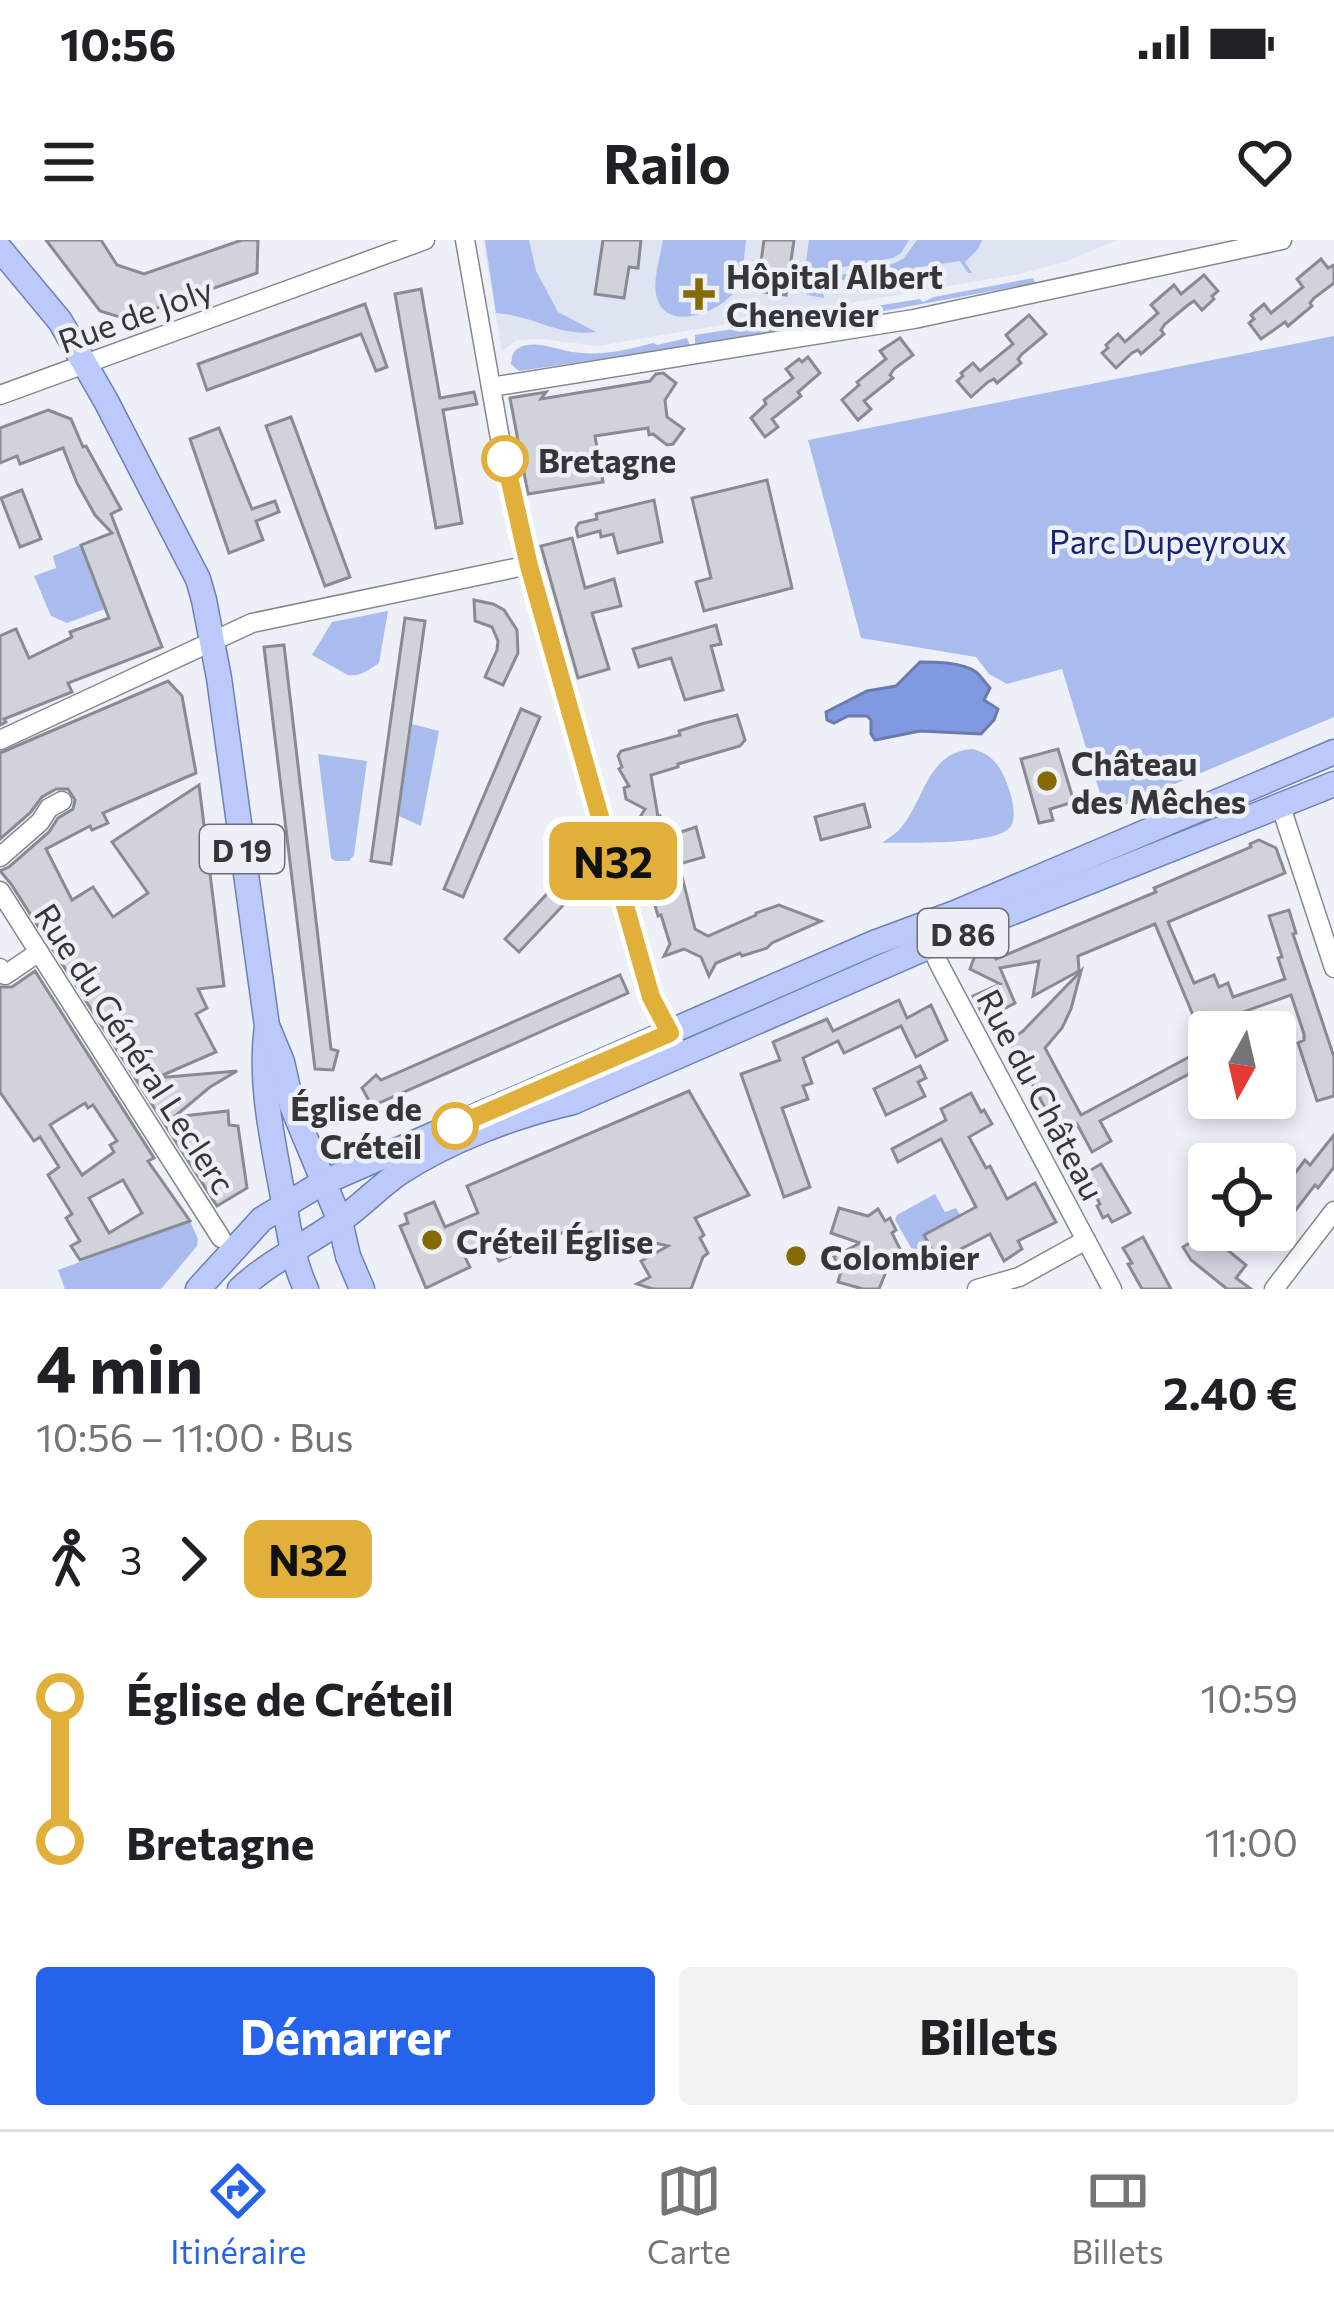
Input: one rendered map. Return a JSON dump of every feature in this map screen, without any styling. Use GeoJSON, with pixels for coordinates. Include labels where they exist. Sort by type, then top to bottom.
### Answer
{"type":"FeatureCollection","features":[{"type":"Feature","properties":{"kind":"main road","name":"D 19"},"geometry":{"type":"LineString","coordinates":[[0,249],[60,321],[86,364],[192,567],[204,600],[267,1026],[292,1106],[340,1221],[362,1289]]}},
{"type":"Feature","properties":{"kind":"main road","name":"D 86"},"geometry":{"type":"LineString","coordinates":[[927,936],[1334,752]]}},
{"type":"Feature","properties":{"kind":"main road","name":"D 86"},"geometry":{"type":"LineString","coordinates":[[240,1289],[340,1221],[400,1172],[531,1112],[573,1102],[874,943],[927,936],[1334,784]]}},
{"type":"Feature","properties":{"kind":"main road","name":"D 19"},"geometry":{"type":"LineString","coordinates":[[267,1026],[262,1061],[276,1165],[291,1250],[306,1289]]}},
{"type":"Feature","properties":{"kind":"main road","name":"D 86"},"geometry":{"type":"LineString","coordinates":[[198,1289],[262,1220],[322,1183],[676,1044]]}},
{"type":"Feature","properties":{"kind":"street","name":"Rue de Joly"},"geometry":{"type":"LineString","coordinates":[[0,395],[425,240]]}},
{"type":"Feature","properties":{"kind":"street"},"geometry":{"type":"LineString","coordinates":[[464,240],[529,566],[651,997],[676,1044]]}},
{"type":"Feature","properties":{"kind":"street"},"geometry":{"type":"LineString","coordinates":[[491,387],[914,320],[1282,240]]}},
{"type":"Feature","properties":{"kind":"street"},"geometry":{"type":"LineString","coordinates":[[0,740],[252,622],[529,566]]}},
{"type":"Feature","properties":{"kind":"street"},"geometry":{"type":"LineString","coordinates":[[0,857],[62,801]]}},
{"type":"Feature","properties":{"kind":"street"},"geometry":{"type":"LineString","coordinates":[[1280,804],[1334,968]]}},
{"type":"Feature","properties":{"kind":"street","name":"Rue du Général Leclerc"},"geometry":{"type":"LineString","coordinates":[[0,890],[221,1238]]}},
{"type":"Feature","properties":{"kind":"street","name":"Rue du Château"},"geometry":{"type":"LineString","coordinates":[[927,936],[1112,1289]]}},
{"type":"Feature","properties":{"kind":"street"},"geometry":{"type":"LineString","coordinates":[[8,998],[2,971],[39,952]]}},
{"type":"Feature","properties":{"kind":"street"},"geometry":{"type":"LineString","coordinates":[[1274,1289],[1334,1211]]}},
{"type":"Feature","properties":{"kind":"street"},"geometry":{"type":"LineString","coordinates":[[977,1289],[1019,1277],[1085,1240]]}},
{"type":"Feature","properties":{"kind":"shaded area","name":"Hôpital Albert Chenevier"},"geometry":{"type":"Polygon","coordinates":[[[483,240],[1117,240],[1068,261],[1019,274],[598,346],[517,340],[502,351],[483,240]]]}},
{"type":"Feature","properties":{"kind":"shaded area"},"geometry":{"type":"Polygon","coordinates":[[[920,662],[964,666],[990,688],[984,700],[998,709],[981,734],[920,731],[875,740],[867,716],[848,716],[834,723],[827,720],[826,712],[867,691],[896,686],[920,662]]]}},
{"type":"Feature","properties":{"kind":"green space"},"geometry":{"type":"Polygon","coordinates":[[[485,240],[529,240],[536,271],[558,312],[596,332],[570,331],[496,313],[485,240]]]}},
{"type":"Feature","properties":{"kind":"green space"},"geometry":{"type":"Polygon","coordinates":[[[663,240],[746,240],[737,288],[709,311],[672,315],[663,309],[656,292],[663,240]]]}},
{"type":"Feature","properties":{"kind":"green space"},"geometry":{"type":"Polygon","coordinates":[[[809,240],[909,240],[893,258],[833,269],[836,276],[895,263],[917,240],[982,240],[965,262],[972,273],[960,261],[914,268],[919,281],[904,284],[895,270],[822,284],[824,298],[802,290],[809,240]]]}},
{"type":"Feature","properties":{"kind":"green space"},"geometry":{"type":"Polygon","coordinates":[[[1033,278],[1035,283],[695,345],[695,335],[923,302],[1033,278]]]}},
{"type":"Feature","properties":{"kind":"green space","name":"Parc Dupeyroux"},"geometry":{"type":"Polygon","coordinates":[[[1334,336],[1334,717],[1106,813],[1062,669],[1007,684],[989,674],[976,657],[861,638],[808,440],[1334,336]]]}},
{"type":"Feature","properties":{"kind":"green space"},"geometry":{"type":"Polygon","coordinates":[[[687,338],[690,346],[519,371],[511,364],[515,351],[530,345],[599,353],[687,338]]]}},
{"type":"Feature","properties":{"kind":"green space"},"geometry":{"type":"Polygon","coordinates":[[[80,545],[105,609],[67,623],[51,616],[34,576],[56,568],[53,556],[80,545]]]}},
{"type":"Feature","properties":{"kind":"green space"},"geometry":{"type":"Polygon","coordinates":[[[388,611],[379,663],[368,670],[348,675],[312,655],[332,622],[388,611]]]}},
{"type":"Feature","properties":{"kind":"green space"},"geometry":{"type":"Polygon","coordinates":[[[412,724],[439,731],[421,826],[399,816],[412,724]]]}},
{"type":"Feature","properties":{"kind":"green space"},"geometry":{"type":"Polygon","coordinates":[[[973,749],[992,759],[1003,775],[1013,807],[1011,826],[972,840],[882,843],[907,820],[935,769],[957,752],[973,749]]]}},
{"type":"Feature","properties":{"kind":"green space"},"geometry":{"type":"Polygon","coordinates":[[[318,754],[367,761],[354,855],[349,861],[331,858],[318,754]]]}},
{"type":"Feature","properties":{"kind":"green space"},"geometry":{"type":"Polygon","coordinates":[[[935,1194],[945,1212],[956,1208],[961,1216],[924,1235],[938,1261],[934,1263],[916,1256],[895,1220],[935,1194]]]}},
{"type":"Feature","properties":{"kind":"green space"},"geometry":{"type":"Polygon","coordinates":[[[190,1221],[197,1246],[161,1289],[65,1289],[58,1270],[190,1221]]]}},
{"type":"Feature","properties":{"kind":"building"},"geometry":{"type":"Polygon","coordinates":[[[46,240],[101,240],[117,265],[144,274],[242,240],[258,240],[257,273],[120,321],[100,311],[46,240]]]}},
{"type":"Feature","properties":{"kind":"building"},"geometry":{"type":"Polygon","coordinates":[[[603,240],[641,240],[638,268],[629,267],[624,298],[595,294],[603,240]]]}},
{"type":"Feature","properties":{"kind":"building"},"geometry":{"type":"Polygon","coordinates":[[[764,240],[794,240],[786,295],[757,291],[764,240]]]}},
{"type":"Feature","properties":{"kind":"building"},"geometry":{"type":"Polygon","coordinates":[[[1321,259],[1328,268],[1334,265],[1334,283],[1288,326],[1285,322],[1261,339],[1249,323],[1254,319],[1251,315],[1264,304],[1271,313],[1303,287],[1297,279],[1321,259]]]}},
{"type":"Feature","properties":{"kind":"building"},"geometry":{"type":"Polygon","coordinates":[[[1204,275],[1218,291],[1202,310],[1194,301],[1188,305],[1165,324],[1164,334],[1116,368],[1102,353],[1118,334],[1125,342],[1158,313],[1151,305],[1174,285],[1181,294],[1204,275]]]}},
{"type":"Feature","properties":{"kind":"building"},"geometry":{"type":"Polygon","coordinates":[[[421,289],[440,398],[474,392],[477,404],[443,410],[462,523],[436,528],[395,294],[421,289]]]}},
{"type":"Feature","properties":{"kind":"building"},"geometry":{"type":"Polygon","coordinates":[[[365,304],[387,367],[376,371],[361,334],[207,390],[198,364],[365,304]]]}},
{"type":"Feature","properties":{"kind":"building"},"geometry":{"type":"Polygon","coordinates":[[[1029,315],[1046,334],[1022,354],[1021,363],[971,397],[957,381],[961,373],[973,363],[980,371],[1013,344],[1006,335],[1029,315]]]}},
{"type":"Feature","properties":{"kind":"building"},"geometry":{"type":"Polygon","coordinates":[[[900,338],[913,355],[864,401],[871,409],[858,420],[842,400],[886,359],[880,351],[900,338]]]}},
{"type":"Feature","properties":{"kind":"building"},"geometry":{"type":"Polygon","coordinates":[[[808,357],[820,373],[772,419],[778,427],[765,437],[751,418],[766,404],[764,400],[793,378],[786,369],[808,357]]]}},
{"type":"Feature","properties":{"kind":"building"},"geometry":{"type":"Polygon","coordinates":[[[663,373],[676,383],[665,400],[667,417],[684,429],[673,444],[649,435],[648,428],[595,436],[603,482],[528,494],[510,398],[546,392],[541,399],[650,381],[663,373]]]}},
{"type":"Feature","properties":{"kind":"building"},"geometry":{"type":"Polygon","coordinates":[[[48,410],[71,419],[121,509],[111,514],[162,647],[68,683],[72,692],[4,719],[0,725],[0,636],[16,629],[29,658],[72,637],[70,632],[109,618],[81,545],[112,533],[95,515],[63,448],[20,464],[17,456],[0,463],[0,428],[48,410]]]}},
{"type":"Feature","properties":{"kind":"building"},"geometry":{"type":"Polygon","coordinates":[[[291,417],[350,577],[325,586],[266,426],[291,417]]]}},
{"type":"Feature","properties":{"kind":"building"},"geometry":{"type":"Polygon","coordinates":[[[219,428],[252,509],[275,501],[279,512],[256,521],[263,540],[229,553],[190,439],[219,428]]]}},
{"type":"Feature","properties":{"kind":"building"},"geometry":{"type":"Polygon","coordinates":[[[767,480],[792,588],[704,611],[696,582],[711,578],[692,498],[767,480]]]}},
{"type":"Feature","properties":{"kind":"building"},"geometry":{"type":"Polygon","coordinates":[[[22,490],[41,539],[20,547],[1,498],[22,490]]]}},
{"type":"Feature","properties":{"kind":"building"},"geometry":{"type":"Polygon","coordinates":[[[654,500],[662,542],[618,553],[613,534],[601,537],[600,531],[578,537],[579,523],[597,519],[596,514],[654,500]]]}},
{"type":"Feature","properties":{"kind":"building"},"geometry":{"type":"Polygon","coordinates":[[[572,538],[585,588],[614,579],[621,606],[592,613],[609,669],[578,678],[541,546],[572,538]]]}},
{"type":"Feature","properties":{"kind":"building"},"geometry":{"type":"Polygon","coordinates":[[[474,600],[504,610],[517,630],[518,653],[503,685],[485,677],[498,641],[492,627],[475,621],[474,600]]]}},
{"type":"Feature","properties":{"kind":"building"},"geometry":{"type":"Polygon","coordinates":[[[405,618],[425,621],[391,864],[371,861],[405,618]]]}},
{"type":"Feature","properties":{"kind":"building"},"geometry":{"type":"Polygon","coordinates":[[[716,625],[721,644],[711,646],[723,690],[685,700],[671,658],[639,667],[633,649],[716,625]]]}},
{"type":"Feature","properties":{"kind":"building"},"geometry":{"type":"Polygon","coordinates":[[[284,645],[331,1049],[338,1051],[333,1070],[315,1069],[264,647],[284,645]]]}},
{"type":"Feature","properties":{"kind":"building"},"geometry":{"type":"Polygon","coordinates":[[[168,681],[182,696],[196,773],[103,813],[108,823],[92,830],[90,826],[46,849],[72,900],[93,887],[113,917],[148,893],[112,842],[199,785],[224,986],[198,989],[207,1008],[196,1014],[216,1052],[156,1078],[237,1071],[174,1117],[228,1111],[229,1125],[238,1126],[247,1188],[217,1206],[0,871],[49,832],[58,818],[73,809],[75,800],[68,789],[56,789],[0,839],[0,753],[168,681]]]}},
{"type":"Feature","properties":{"kind":"building"},"geometry":{"type":"Polygon","coordinates":[[[521,709],[540,717],[463,897],[444,889],[521,709]]]}},
{"type":"Feature","properties":{"kind":"building"},"geometry":{"type":"Polygon","coordinates":[[[737,715],[745,740],[740,746],[651,775],[658,817],[669,836],[696,827],[704,857],[679,864],[695,929],[708,936],[779,905],[821,921],[767,948],[716,963],[709,976],[701,957],[684,949],[664,956],[670,944],[647,892],[651,888],[646,874],[654,871],[644,858],[642,837],[638,838],[634,827],[645,809],[626,799],[624,788],[629,786],[618,756],[621,751],[680,735],[679,731],[737,715]]]}},
{"type":"Feature","properties":{"kind":"building","name":"Château des Mêches"},"geometry":{"type":"Polygon","coordinates":[[[1058,749],[1074,802],[1050,809],[1053,820],[1039,823],[1021,759],[1058,749]]]}},
{"type":"Feature","properties":{"kind":"building"},"geometry":{"type":"Polygon","coordinates":[[[864,804],[870,827],[821,840],[815,817],[864,804]]]}},
{"type":"Feature","properties":{"kind":"building"},"geometry":{"type":"Polygon","coordinates":[[[1259,840],[1276,848],[1285,873],[1168,922],[1194,983],[1214,975],[1219,987],[1228,983],[1233,997],[1285,979],[1269,916],[1289,910],[1334,1057],[1334,1096],[1317,1101],[1298,1043],[1304,1034],[1291,995],[1246,1011],[1191,1011],[1155,924],[1078,956],[1079,971],[1033,996],[1039,961],[1000,968],[1015,1003],[985,1019],[973,996],[1000,984],[970,969],[974,958],[992,950],[996,959],[1156,892],[1154,888],[1259,840]]]}},
{"type":"Feature","properties":{"kind":"building"},"geometry":{"type":"Polygon","coordinates":[[[572,867],[586,881],[519,952],[505,939],[572,867]]]}},
{"type":"Feature","properties":{"kind":"building"},"geometry":{"type":"Polygon","coordinates":[[[35,971],[154,1158],[148,1161],[190,1221],[80,1260],[71,1246],[80,1241],[66,1218],[72,1214],[48,1175],[59,1167],[40,1137],[34,1141],[0,1092],[0,987],[12,987],[35,971]],[[85,1103],[50,1125],[82,1175],[114,1152],[110,1145],[117,1141],[93,1105],[88,1108],[85,1103]],[[123,1180],[89,1198],[109,1233],[142,1213],[123,1180]]]}},
{"type":"Feature","properties":{"kind":"building"},"geometry":{"type":"Polygon","coordinates":[[[1081,971],[1071,1009],[1045,1048],[1081,1115],[1188,1058],[1188,1074],[1100,1121],[1111,1141],[1092,1152],[1077,1124],[1059,1134],[1009,1041],[1081,971]]]}},
{"type":"Feature","properties":{"kind":"building"},"geometry":{"type":"Polygon","coordinates":[[[620,975],[628,993],[372,1106],[362,1088],[376,1075],[381,1080],[620,975]]]}},
{"type":"Feature","properties":{"kind":"building"},"geometry":{"type":"Polygon","coordinates":[[[899,1000],[907,1018],[931,1005],[947,1040],[916,1057],[901,1026],[844,1053],[838,1041],[803,1058],[812,1083],[803,1086],[808,1099],[782,1108],[810,1187],[784,1197],[741,1074],[780,1060],[773,1042],[827,1019],[833,1031],[899,1000]]]}},
{"type":"Feature","properties":{"kind":"building"},"geometry":{"type":"Polygon","coordinates":[[[920,1066],[926,1078],[918,1082],[925,1096],[886,1115],[874,1089],[920,1066]]]}},
{"type":"Feature","properties":{"kind":"building"},"geometry":{"type":"Polygon","coordinates":[[[689,1091],[749,1195],[695,1218],[708,1253],[691,1289],[637,1284],[650,1277],[641,1261],[668,1246],[623,1235],[621,1240],[596,1243],[580,1225],[499,1261],[490,1241],[463,1253],[470,1267],[426,1288],[400,1226],[408,1223],[405,1214],[434,1202],[445,1227],[478,1213],[467,1186],[689,1091]]]}},
{"type":"Feature","properties":{"kind":"building"},"geometry":{"type":"Polygon","coordinates":[[[971,1093],[992,1124],[969,1137],[986,1168],[990,1166],[1007,1199],[1035,1183],[1056,1222],[1018,1241],[1022,1249],[1004,1261],[990,1234],[961,1249],[961,1262],[946,1257],[938,1261],[924,1235],[976,1207],[941,1139],[898,1162],[892,1149],[946,1120],[941,1109],[971,1093]]]}},
{"type":"Feature","properties":{"kind":"building"},"geometry":{"type":"Polygon","coordinates":[[[1334,1135],[1334,1167],[1296,1210],[1296,1172],[1305,1160],[1310,1165],[1334,1135]]]}},
{"type":"Feature","properties":{"kind":"building"},"geometry":{"type":"Polygon","coordinates":[[[1101,1164],[1130,1213],[1112,1222],[1108,1215],[1103,1218],[1084,1174],[1101,1164]]]}},
{"type":"Feature","properties":{"kind":"building"},"geometry":{"type":"Polygon","coordinates":[[[839,1208],[868,1216],[878,1209],[896,1230],[892,1233],[900,1249],[894,1252],[879,1289],[838,1282],[841,1271],[834,1257],[860,1243],[831,1233],[839,1208]]]}},
{"type":"Feature","properties":{"kind":"building"},"geometry":{"type":"Polygon","coordinates":[[[1143,1237],[1171,1289],[1142,1289],[1128,1264],[1132,1263],[1123,1248],[1143,1237]]]}},
{"type":"Feature","properties":{"kind":"building"},"geometry":{"type":"Polygon","coordinates":[[[1183,1247],[1229,1251],[1246,1265],[1236,1278],[1251,1289],[1227,1289],[1191,1260],[1183,1247]]]}},
{"type":"Feature","properties":{"kind":"bus line","name":"N32"},"geometry":{"type":"LineString","coordinates":[[455,1126],[670,1033],[653,1004],[529,566],[505,459]]}},
{"type":"Feature","properties":{"kind":"place","name":"Hôpital Albert Chenevier"},"geometry":{"type":"Point","coordinates":[699,294]}},
{"type":"Feature","properties":{"kind":"place","name":"Bretagne"},"geometry":{"type":"Point","coordinates":[505,459]}},
{"type":"Feature","properties":{"kind":"place","name":"Château des Mêches"},"geometry":{"type":"Point","coordinates":[1047,781]}},
{"type":"Feature","properties":{"kind":"place","name":"Église de Créteil"},"geometry":{"type":"Point","coordinates":[455,1126]}},
{"type":"Feature","properties":{"kind":"place","name":"Créteil Église"},"geometry":{"type":"Point","coordinates":[432,1240]}},
{"type":"Feature","properties":{"kind":"place","name":"Colombier"},"geometry":{"type":"Point","coordinates":[796,1256]}}]}
